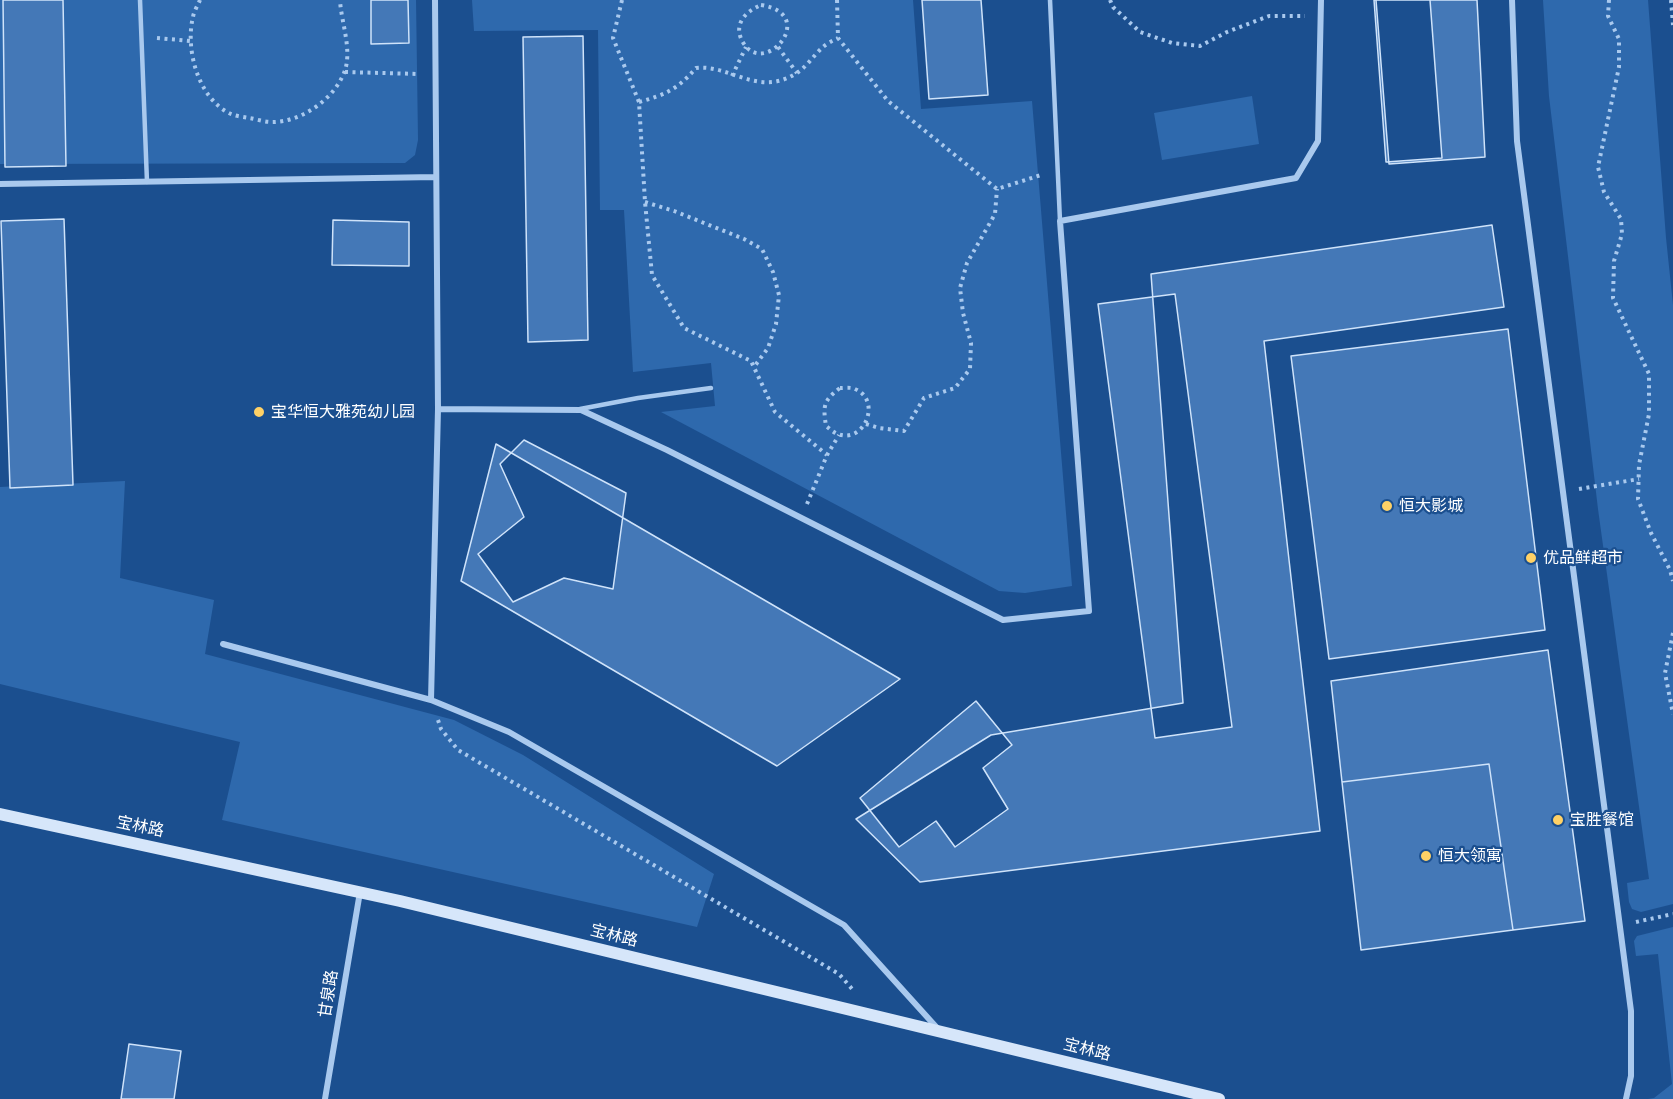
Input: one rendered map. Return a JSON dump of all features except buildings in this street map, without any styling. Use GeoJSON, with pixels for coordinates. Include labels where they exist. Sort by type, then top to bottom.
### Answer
{"type":"FeatureCollection","features":[{"type":"Feature","properties":{"kind":"street"},"geometry":{"type":"LineString","coordinates":[[431,700],[438,409],[435,0]]}},
{"type":"Feature","properties":{"kind":"street"},"geometry":{"type":"LineString","coordinates":[[438,409],[581,410],[667,450],[1002,620],[1089,611],[1060,221],[1296,178],[1318,141],[1321,0]]}},
{"type":"Feature","properties":{"kind":"street"},"geometry":{"type":"LineString","coordinates":[[1512,0],[1517,141],[1631,1011],[1631,1076],[1626,1099]]}},
{"type":"Feature","properties":{"kind":"street"},"geometry":{"type":"LineString","coordinates":[[0,184],[436,177]]}},
{"type":"Feature","properties":{"kind":"street"},"geometry":{"type":"LineString","coordinates":[[223,644],[431,700],[509,732],[844,925],[941,1032]]}},
{"type":"Feature","properties":{"kind":"street","name":"宝林路"},"geometry":{"type":"LineString","coordinates":[[0,813],[360,892],[1219,1099]]}},
{"type":"Feature","properties":{"kind":"street","name":"甘泉路"},"geometry":{"type":"LineString","coordinates":[[326,1099],[360,892]]}},
{"type":"Feature","properties":{"kind":"lane"},"geometry":{"type":"LineString","coordinates":[[140,0],[147,182]]}},
{"type":"Feature","properties":{"kind":"lane"},"geometry":{"type":"LineString","coordinates":[[1050,0],[1060,221]]}},
{"type":"Feature","properties":{"kind":"lane"},"geometry":{"type":"LineString","coordinates":[[577,410],[638,398],[711,388]]}},
{"type":"Feature","properties":{"kind":"path"},"geometry":{"type":"LineString","coordinates":[[200,0],[193,16],[191,41],[199,80],[214,101],[231,114],[270,123],[290,120],[313,109],[329,95],[345,72],[347,45],[339,0]]}},
{"type":"Feature","properties":{"kind":"path"},"geometry":{"type":"LineString","coordinates":[[622,0],[613,38],[639,102],[652,275],[684,328],[751,361],[774,412],[827,455]]}},
{"type":"Feature","properties":{"kind":"path"},"geometry":{"type":"LineString","coordinates":[[837,0],[838,38],[888,102],[998,189]]}},
{"type":"Feature","properties":{"kind":"path"},"geometry":{"type":"LineString","coordinates":[[1110,0],[1113,7],[1140,32],[1172,43],[1200,46],[1227,32],[1269,16],[1321,16]]}},
{"type":"Feature","properties":{"kind":"path"},"geometry":{"type":"LineString","coordinates":[[1609,0],[1608,16],[1619,39],[1619,67],[1598,167],[1604,192],[1622,219],[1622,234],[1614,261],[1613,298],[1648,374],[1649,414],[1639,465],[1638,499],[1673,581]]}},
{"type":"Feature","properties":{"kind":"path"},"geometry":{"type":"LineString","coordinates":[[1671,0],[1673,25]]}},
{"type":"Feature","properties":{"kind":"path"},"geometry":{"type":"LineString","coordinates":[[761,2],[782,12],[787,21],[785,36],[778,47],[769,52],[757,53],[746,47],[739,35],[741,20],[749,10],[761,2]]}},
{"type":"Feature","properties":{"kind":"path"},"geometry":{"type":"LineString","coordinates":[[141,36],[191,41]]}},
{"type":"Feature","properties":{"kind":"path"},"geometry":{"type":"LineString","coordinates":[[639,102],[660,97],[682,84],[696,68],[706,67],[758,82],[783,80],[797,73],[823,47],[838,38]]}},
{"type":"Feature","properties":{"kind":"path"},"geometry":{"type":"LineString","coordinates":[[732,76],[746,47]]}},
{"type":"Feature","properties":{"kind":"path"},"geometry":{"type":"LineString","coordinates":[[778,47],[797,73]]}},
{"type":"Feature","properties":{"kind":"path"},"geometry":{"type":"LineString","coordinates":[[345,72],[435,74]]}},
{"type":"Feature","properties":{"kind":"path"},"geometry":{"type":"LineString","coordinates":[[998,189],[1058,169]]}},
{"type":"Feature","properties":{"kind":"path"},"geometry":{"type":"LineString","coordinates":[[866,424],[904,431],[924,398],[955,388],[970,369],[971,343],[963,313],[960,288],[967,263],[995,214],[998,189]]}},
{"type":"Feature","properties":{"kind":"path"},"geometry":{"type":"LineString","coordinates":[[645,202],[744,239],[762,249],[773,272],[779,295],[776,324],[768,348],[754,367]]}},
{"type":"Feature","properties":{"kind":"path"},"geometry":{"type":"LineString","coordinates":[[840,388],[854,388],[865,397],[869,409],[866,424],[856,434],[839,435],[826,426],[824,410],[827,398],[840,388]]}},
{"type":"Feature","properties":{"kind":"path"},"geometry":{"type":"LineString","coordinates":[[800,519],[827,455],[839,435]]}},
{"type":"Feature","properties":{"kind":"path"},"geometry":{"type":"LineString","coordinates":[[1563,491],[1638,479]]}},
{"type":"Feature","properties":{"kind":"path"},"geometry":{"type":"LineString","coordinates":[[1673,633],[1665,673],[1673,714]]}},
{"type":"Feature","properties":{"kind":"path"},"geometry":{"type":"LineString","coordinates":[[431,700],[441,729],[458,750],[839,974],[874,1016]]}},
{"type":"Feature","properties":{"kind":"path"},"geometry":{"type":"LineString","coordinates":[[1620,926],[1673,914]]}},
{"type":"Feature","properties":{"kind":"shaded area"},"geometry":{"type":"Polygon","coordinates":[[[0,0],[416,0],[418,140],[415,155],[405,163],[0,164],[0,0]]]}},
{"type":"Feature","properties":{"kind":"shaded area"},"geometry":{"type":"Polygon","coordinates":[[[472,0],[913,0],[921,109],[1032,101],[1072,586],[1025,593],[999,591],[661,412],[715,406],[711,363],[633,372],[624,210],[600,210],[598,30],[474,31],[472,0]]]}},
{"type":"Feature","properties":{"kind":"shaded area"},"geometry":{"type":"Polygon","coordinates":[[[1543,0],[1648,0],[1673,305],[1673,904],[1641,912],[1632,909],[1627,883],[1649,879],[1598,509],[1549,96],[1543,0]]]}},
{"type":"Feature","properties":{"kind":"shaded area"},"geometry":{"type":"Polygon","coordinates":[[[1252,96],[1259,144],[1162,160],[1154,113],[1252,96]]]}},
{"type":"Feature","properties":{"kind":"shaded area"},"geometry":{"type":"Polygon","coordinates":[[[125,481],[120,578],[214,600],[205,654],[454,720],[523,755],[714,874],[697,927],[222,820],[240,742],[0,684],[0,487],[125,481]]]}},
{"type":"Feature","properties":{"kind":"shaded area"},"geometry":{"type":"Polygon","coordinates":[[[1673,927],[1673,1099],[1648,1099],[1654,1098],[1672,1084],[1658,954],[1636,956],[1634,941],[1637,936],[1673,927]]]}},
{"type":"Feature","properties":{"kind":"place","name":"宝华恒大雅苑幼儿园"},"geometry":{"type":"Point","coordinates":[259,412]}},
{"type":"Feature","properties":{"kind":"place","name":"恒大影城"},"geometry":{"type":"Point","coordinates":[1387,506]}},
{"type":"Feature","properties":{"kind":"place","name":"优品鲜超市"},"geometry":{"type":"Point","coordinates":[1531,558]}},
{"type":"Feature","properties":{"kind":"place","name":"宝胜餐馆"},"geometry":{"type":"Point","coordinates":[1558,820]}},
{"type":"Feature","properties":{"kind":"place","name":"恒大领寓"},"geometry":{"type":"Point","coordinates":[1426,856]}}]}
